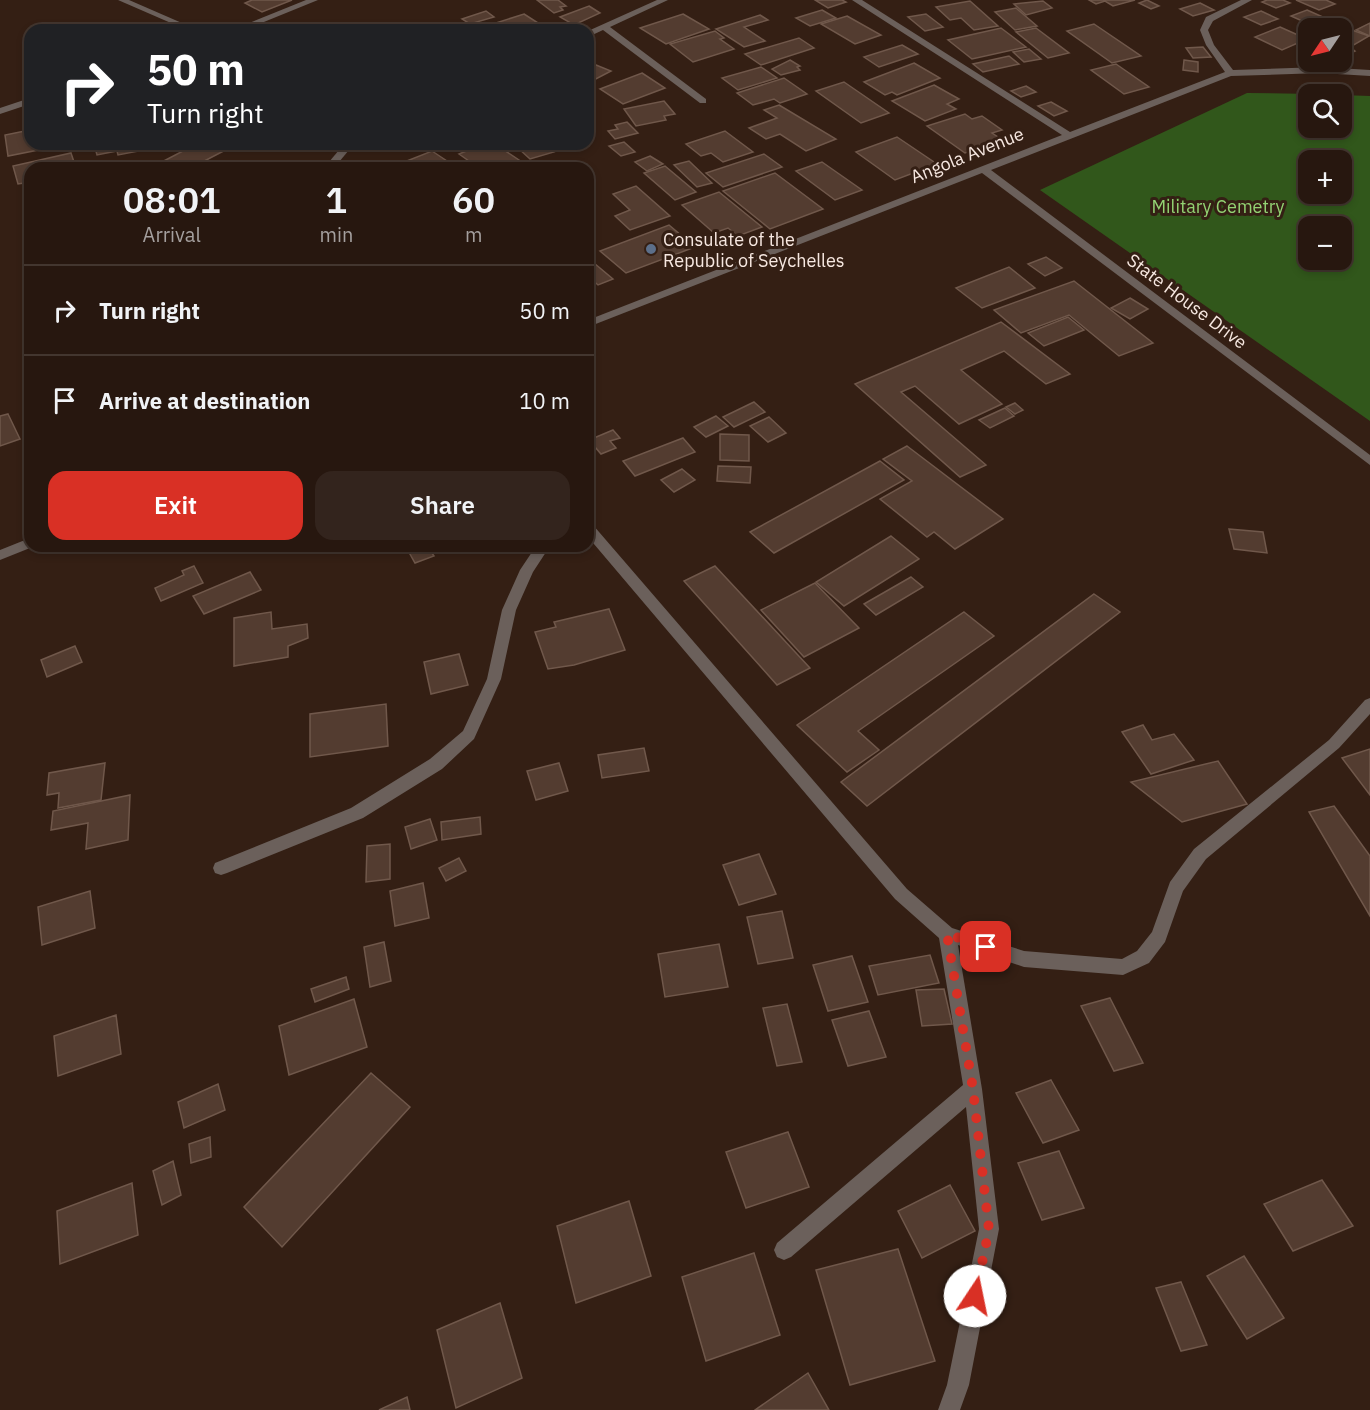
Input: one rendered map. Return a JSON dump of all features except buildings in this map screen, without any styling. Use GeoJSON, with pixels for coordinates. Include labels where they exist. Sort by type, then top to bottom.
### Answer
{"type":"FeatureCollection","features":[{"type":"Feature","properties":{"kind":"street"},"geometry":{"type":"LineString","coordinates":[[122,0],[180,24]]}},
{"type":"Feature","properties":{"kind":"street"},"geometry":{"type":"LineString","coordinates":[[252,24],[314,0]]}},
{"type":"Feature","properties":{"kind":"street"},"geometry":{"type":"LineString","coordinates":[[594,31],[664,0]]}},
{"type":"Feature","properties":{"kind":"street"},"geometry":{"type":"LineString","coordinates":[[855,0],[1066,135]]}},
{"type":"Feature","properties":{"kind":"street"},"geometry":{"type":"LineString","coordinates":[[1230,73],[1210,45],[1204,30],[1209,19],[1248,0]]}},
{"type":"Feature","properties":{"kind":"street"},"geometry":{"type":"LineString","coordinates":[[604,27],[704,101]]}},
{"type":"Feature","properties":{"kind":"street","name":"Angola Avenue"},"geometry":{"type":"LineString","coordinates":[[594,322],[1066,135],[1230,73],[1321,70],[1370,73]]}},
{"type":"Feature","properties":{"kind":"street"},"geometry":{"type":"LineString","coordinates":[[0,111],[24,103]]}},
{"type":"Feature","properties":{"kind":"street"},"geometry":{"type":"LineString","coordinates":[[334,162],[344,150]]}},
{"type":"Feature","properties":{"kind":"street","name":"State House Drive"},"geometry":{"type":"LineString","coordinates":[[982,169],[1370,461]]}},
{"type":"Feature","properties":{"kind":"street"},"geometry":{"type":"LineString","coordinates":[[594,535],[901,894],[947,934],[1024,959],[1123,967],[1143,957],[1159,936],[1176,887],[1200,854],[1334,744],[1370,704]]}},
{"type":"Feature","properties":{"kind":"street"},"geometry":{"type":"LineString","coordinates":[[0,555],[24,545]]}},
{"type":"Feature","properties":{"kind":"street"},"geometry":{"type":"LineString","coordinates":[[220,868],[357,813],[436,764],[469,735],[494,679],[509,610],[527,570],[539,552]]}},
{"type":"Feature","properties":{"kind":"street"},"geometry":{"type":"LineString","coordinates":[[947,934],[973,1089],[989,1230],[958,1384],[949,1410]]}},
{"type":"Feature","properties":{"kind":"street"},"geometry":{"type":"LineString","coordinates":[[784,1250],[973,1089]]}},
{"type":"Feature","properties":{"kind":"green space","name":"Military Cemetry"},"geometry":{"type":"Polygon","coordinates":[[[1247,93],[1298,94],[1298,138],[1352,138],[1352,95],[1370,96],[1370,421],[1040,190],[1247,93]]]}},
{"type":"Feature","properties":{"kind":"place","name":"Consulate of the Republic of Seychelles"},"geometry":{"type":"Point","coordinates":[651,249]}},
{"type":"Feature","properties":{"kind":"route"},"geometry":{"type":"LineString","coordinates":[[975,1296],[989,1230],[973,1089],[947,934],[986,947]]}}]}
